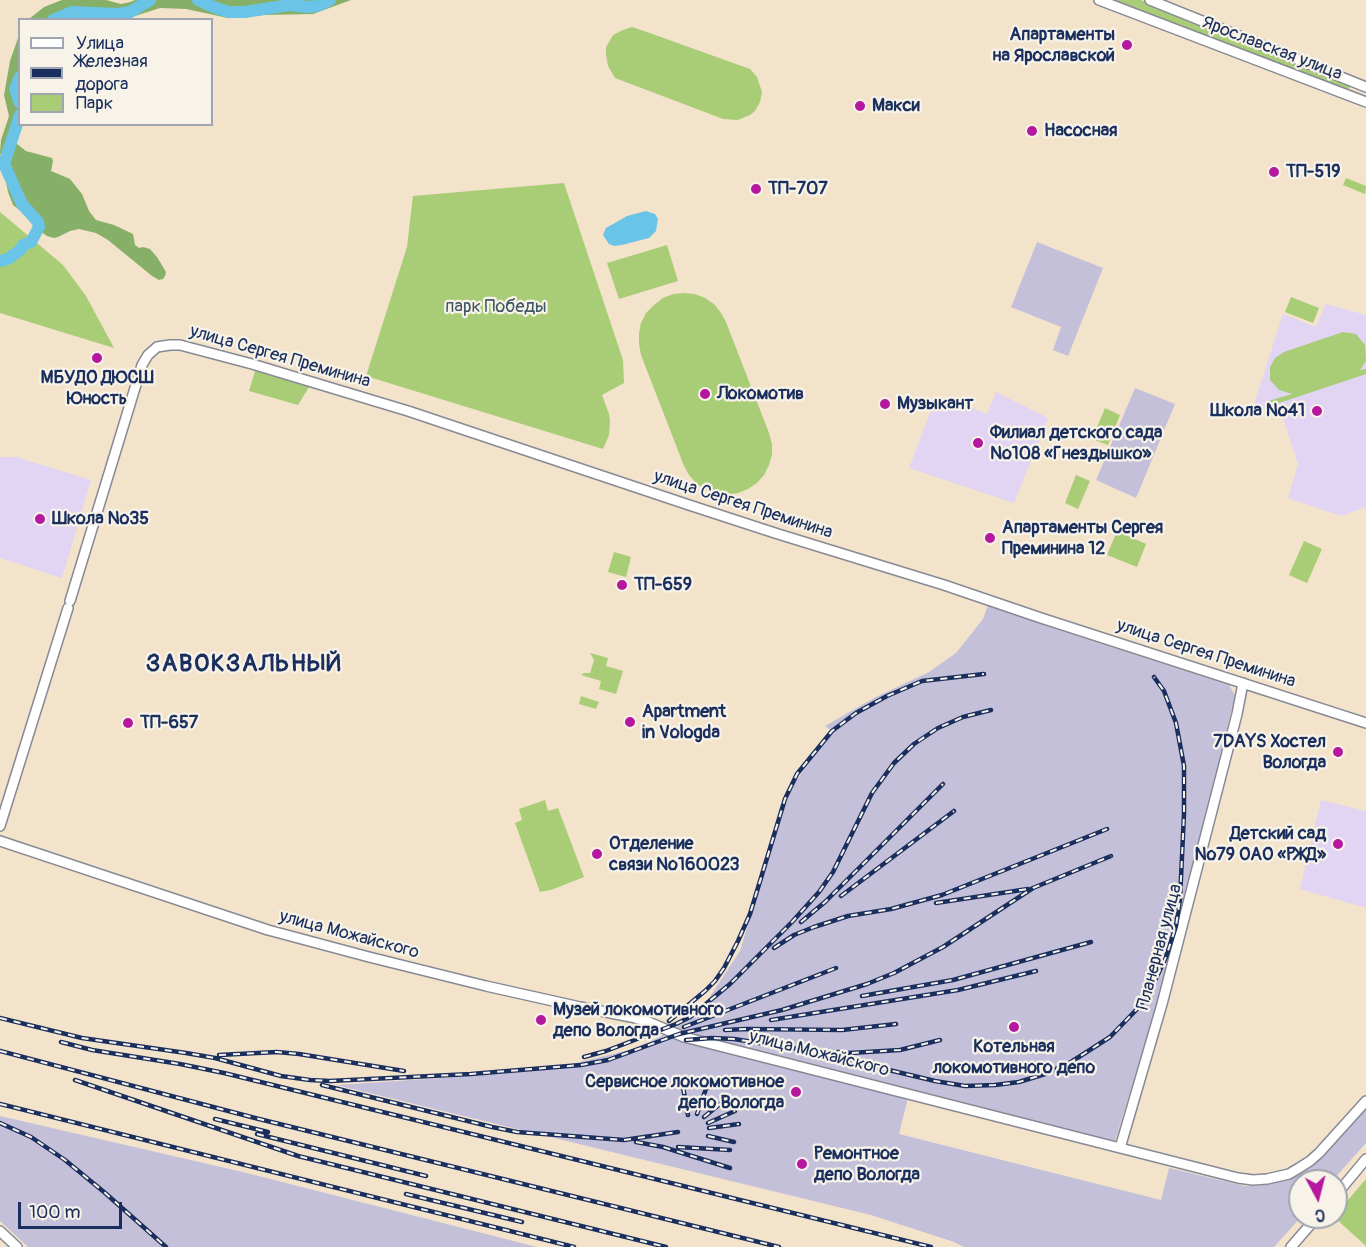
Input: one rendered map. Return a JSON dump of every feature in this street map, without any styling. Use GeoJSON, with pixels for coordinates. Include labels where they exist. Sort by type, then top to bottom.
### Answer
{"type":"FeatureCollection","features":[{"type":"Feature","properties":{"kind":"street","name":"Ярославская улица"},"geometry":{"type":"LineString","coordinates":[[1099,0],[1366,102]]}},
{"type":"Feature","properties":{"kind":"street","name":"Ярославская улица"},"geometry":{"type":"LineString","coordinates":[[1150,0],[1366,87]]}},
{"type":"Feature","properties":{"kind":"street","name":"улица Сергея Преминина"},"geometry":{"type":"LineString","coordinates":[[0,826],[133,390],[148,355],[157,347],[170,345],[191,347],[252,363],[408,411],[778,534],[944,585],[1366,723]]}},
{"type":"Feature","properties":{"kind":"street","name":"Планерная улица"},"geometry":{"type":"LineString","coordinates":[[1120,1148],[1162,1004],[1244,683]]}},
{"type":"Feature","properties":{"kind":"street","name":"улица Можайского"},"geometry":{"type":"LineString","coordinates":[[0,841],[268,930],[426,972],[631,1017],[684,1037],[1239,1178],[1261,1180],[1289,1174],[1310,1161],[1366,1101]]}},
{"type":"Feature","properties":{"kind":"street"},"geometry":{"type":"LineString","coordinates":[[1348,1180],[1366,1159]]}},
{"type":"Feature","properties":{"kind":"street"},"geometry":{"type":"LineString","coordinates":[[1291,1247],[1307,1229]]}},
{"type":"Feature","properties":{"kind":"street"},"geometry":{"type":"LineString","coordinates":[[0,1231],[17,1247]]}},
{"type":"Feature","properties":{"kind":"shaded area"},"geometry":{"type":"Polygon","coordinates":[[[1037,242],[1103,268],[1068,356],[1053,350],[1061,327],[1011,307],[1037,242]]]}},
{"type":"Feature","properties":{"kind":"shaded area","name":"Школа №41"},"geometry":{"type":"Polygon","coordinates":[[[1326,304],[1366,315],[1366,507],[1341,516],[1288,498],[1298,464],[1283,418],[1254,404],[1283,314],[1316,327],[1326,304]]]}},
{"type":"Feature","properties":{"kind":"shaded area"},"geometry":{"type":"Polygon","coordinates":[[[1135,388],[1175,404],[1136,498],[1096,480],[1135,388]]]}},
{"type":"Feature","properties":{"kind":"shaded area","name":"Филиал детского сада №108 «Гнездышко»"},"geometry":{"type":"Polygon","coordinates":[[[996,392],[1048,418],[1014,503],[909,468],[932,408],[958,402],[987,414],[996,392]]]}},
{"type":"Feature","properties":{"kind":"shaded area","name":"Школа №35"},"geometry":{"type":"Polygon","coordinates":[[[0,457],[16,457],[91,480],[62,578],[0,558],[0,457]]]}},
{"type":"Feature","properties":{"kind":"shaded area"},"geometry":{"type":"Polygon","coordinates":[[[988,605],[1229,685],[1235,695],[1186,900],[1115,1141],[910,1090],[899,1134],[1161,1200],[1169,1168],[1245,1186],[1288,1180],[1288,1229],[1290,1229],[1274,1247],[964,1247],[871,1215],[336,1085],[471,1076],[559,1067],[633,1049],[685,1022],[705,1004],[740,951],[781,815],[796,781],[834,732],[825,726],[874,698],[929,672],[956,653],[983,619],[988,605]]]}},
{"type":"Feature","properties":{"kind":"shaded area","name":"Детский сад №79 ОАО «РЖД»"},"geometry":{"type":"Polygon","coordinates":[[[1321,800],[1366,811],[1366,908],[1300,889],[1321,800]]]}},
{"type":"Feature","properties":{"kind":"shaded area"},"geometry":{"type":"Polygon","coordinates":[[[1366,1109],[1366,1143],[1343,1169],[1308,1169],[1366,1109]]]}},
{"type":"Feature","properties":{"kind":"shaded area"},"geometry":{"type":"Polygon","coordinates":[[[0,1116],[247,1173],[537,1247],[28,1247],[0,1221],[0,1116]]]}},
{"type":"Feature","properties":{"kind":"green space"},"geometry":{"type":"Polygon","coordinates":[[[62,0],[106,0],[121,4],[135,0],[351,0],[313,14],[228,18],[186,9],[160,8],[122,18],[30,18],[44,7],[62,0]]]}},
{"type":"Feature","properties":{"kind":"green space"},"geometry":{"type":"Polygon","coordinates":[[[1113,0],[1141,0],[1351,85],[1349,89],[1187,30],[1113,0]]]}},
{"type":"Feature","properties":{"kind":"green space"},"geometry":{"type":"Polygon","coordinates":[[[632,27],[750,69],[757,77],[762,92],[755,111],[738,120],[723,119],[615,78],[608,66],[606,47],[613,35],[632,27]]]}},
{"type":"Feature","properties":{"kind":"green space"},"geometry":{"type":"Polygon","coordinates":[[[18,38],[19,126],[16,135],[17,144],[26,151],[52,158],[51,171],[70,179],[82,194],[89,211],[96,220],[133,234],[135,245],[139,248],[150,249],[166,272],[163,279],[159,280],[152,276],[96,233],[79,229],[54,238],[47,236],[13,205],[0,152],[1,140],[9,116],[4,95],[10,61],[18,38]]]}},
{"type":"Feature","properties":{"kind":"green space"},"geometry":{"type":"Polygon","coordinates":[[[1346,178],[1366,186],[1365,194],[1343,185],[1346,178]]]}},
{"type":"Feature","properties":{"kind":"green space","name":"парк Победы"},"geometry":{"type":"Polygon","coordinates":[[[564,183],[623,360],[624,383],[602,395],[610,421],[609,435],[603,449],[366,376],[407,247],[413,196],[564,183]]]}},
{"type":"Feature","properties":{"kind":"green space"},"geometry":{"type":"Polygon","coordinates":[[[0,212],[63,265],[86,296],[114,348],[0,313],[0,212]]]}},
{"type":"Feature","properties":{"kind":"green space"},"geometry":{"type":"Polygon","coordinates":[[[667,245],[678,281],[619,299],[607,263],[667,245]]]}},
{"type":"Feature","properties":{"kind":"green space","name":"Локомотив"},"geometry":{"type":"Polygon","coordinates":[[[684,293],[705,298],[721,313],[772,444],[772,455],[764,475],[757,483],[738,493],[727,495],[705,490],[689,475],[641,355],[639,333],[646,313],[663,298],[684,293]]]}},
{"type":"Feature","properties":{"kind":"green space"},"geometry":{"type":"Polygon","coordinates":[[[1291,297],[1319,308],[1313,323],[1285,312],[1291,297]]]}},
{"type":"Feature","properties":{"kind":"green space"},"geometry":{"type":"Polygon","coordinates":[[[1343,332],[1356,334],[1365,345],[1366,361],[1360,370],[1366,369],[1366,374],[1267,407],[1265,402],[1292,394],[1279,390],[1270,380],[1270,367],[1275,358],[1284,352],[1343,332]]]}},
{"type":"Feature","properties":{"kind":"green space"},"geometry":{"type":"Polygon","coordinates":[[[255,371],[309,387],[298,405],[249,391],[255,371]]]}},
{"type":"Feature","properties":{"kind":"green space"},"geometry":{"type":"Polygon","coordinates":[[[1105,408],[1120,415],[1108,445],[1092,439],[1105,408]]]}},
{"type":"Feature","properties":{"kind":"green space"},"geometry":{"type":"Polygon","coordinates":[[[1076,475],[1090,481],[1078,509],[1065,503],[1076,475]]]}},
{"type":"Feature","properties":{"kind":"green space"},"geometry":{"type":"Polygon","coordinates":[[[1117,531],[1146,544],[1137,567],[1107,555],[1117,531]]]}},
{"type":"Feature","properties":{"kind":"green space"},"geometry":{"type":"Polygon","coordinates":[[[1304,541],[1322,549],[1307,583],[1289,575],[1304,541]]]}},
{"type":"Feature","properties":{"kind":"green space"},"geometry":{"type":"Polygon","coordinates":[[[614,552],[631,557],[626,577],[608,572],[614,552]]]}},
{"type":"Feature","properties":{"kind":"green space"},"geometry":{"type":"Polygon","coordinates":[[[590,653],[608,658],[606,666],[623,671],[616,694],[599,689],[601,681],[581,675],[590,673],[594,660],[590,653]]]}},
{"type":"Feature","properties":{"kind":"green space"},"geometry":{"type":"Polygon","coordinates":[[[581,696],[599,702],[596,709],[579,704],[581,696]]]}},
{"type":"Feature","properties":{"kind":"green space"},"geometry":{"type":"Polygon","coordinates":[[[545,800],[548,811],[558,808],[584,877],[540,892],[515,823],[522,820],[519,809],[545,800]]]}},
{"type":"Feature","properties":{"kind":"green space"},"geometry":{"type":"Polygon","coordinates":[[[1366,1179],[1366,1246],[1347,1229],[1348,1200],[1366,1179]]]}},
{"type":"Feature","properties":{"kind":"water"},"geometry":{"type":"Polygon","coordinates":[[[646,211],[655,214],[658,219],[656,231],[649,238],[622,245],[609,244],[603,235],[606,228],[627,216],[646,211]]]}},
{"type":"Feature","properties":{"kind":"waterway"},"geometry":{"type":"LineString","coordinates":[[58,18],[72,12],[118,14],[130,12],[150,0]]}},
{"type":"Feature","properties":{"kind":"waterway"},"geometry":{"type":"LineString","coordinates":[[198,0],[229,12],[245,12],[289,5],[318,6],[330,0]]}},
{"type":"Feature","properties":{"kind":"waterway"},"geometry":{"type":"LineString","coordinates":[[18,82],[15,89],[18,97]]}},
{"type":"Feature","properties":{"kind":"waterway"},"geometry":{"type":"LineString","coordinates":[[0,261],[8,259],[23,245],[31,242],[39,227],[38,222],[22,204],[4,164],[18,121]]}},
{"type":"Feature","properties":{"kind":"railway"},"geometry":{"type":"LineString","coordinates":[[669,1021],[705,991],[724,968],[750,914],[785,799],[797,774],[832,731],[856,713],[922,681],[984,674]]}},
{"type":"Feature","properties":{"kind":"railway"},"geometry":{"type":"LineString","coordinates":[[686,1040],[734,1039],[805,1050],[965,1086],[1019,1082],[1045,1074],[1071,1062],[1110,1037],[1140,1006],[1152,987],[1166,957],[1176,926],[1180,899],[1184,766],[1176,723],[1164,691],[1154,677]]}},
{"type":"Feature","properties":{"kind":"railway"},"geometry":{"type":"LineString","coordinates":[[584,1057],[676,1024],[690,1017],[730,984],[819,892],[833,872],[872,793],[894,763],[914,744],[938,728],[963,717],[991,710]]}},
{"type":"Feature","properties":{"kind":"railway"},"geometry":{"type":"LineString","coordinates":[[801,922],[825,902],[943,784]]}},
{"type":"Feature","properties":{"kind":"railway"},"geometry":{"type":"LineString","coordinates":[[841,896],[954,811]]}},
{"type":"Feature","properties":{"kind":"railway"},"geometry":{"type":"LineString","coordinates":[[774,948],[794,935],[848,916],[891,909],[942,895],[1107,829]]}},
{"type":"Feature","properties":{"kind":"railway"},"geometry":{"type":"LineString","coordinates":[[0,1018],[82,1038],[215,1058],[281,1076],[310,1080],[471,1074],[581,1065],[608,1060],[679,1034],[782,1010],[867,984],[894,973],[943,947],[1033,888],[1111,856]]}},
{"type":"Feature","properties":{"kind":"railway"},"geometry":{"type":"LineString","coordinates":[[936,903],[1028,889]]}},
{"type":"Feature","properties":{"kind":"railway"},"geometry":{"type":"LineString","coordinates":[[862,996],[953,980],[1091,942]]}},
{"type":"Feature","properties":{"kind":"railway"},"geometry":{"type":"LineString","coordinates":[[684,1027],[836,968]]}},
{"type":"Feature","properties":{"kind":"railway"},"geometry":{"type":"LineString","coordinates":[[771,1020],[958,990],[1036,971]]}},
{"type":"Feature","properties":{"kind":"railway"},"geometry":{"type":"LineString","coordinates":[[725,1030],[842,1030],[896,1024]]}},
{"type":"Feature","properties":{"kind":"railway"},"geometry":{"type":"LineString","coordinates":[[838,1052],[900,1050],[940,1040]]}},
{"type":"Feature","properties":{"kind":"railway"},"geometry":{"type":"LineString","coordinates":[[61,1042],[92,1050],[224,1073],[931,1247]]}},
{"type":"Feature","properties":{"kind":"railway"},"geometry":{"type":"LineString","coordinates":[[0,1051],[255,1118],[779,1247]]}},
{"type":"Feature","properties":{"kind":"railway"},"geometry":{"type":"LineString","coordinates":[[219,1055],[277,1052],[404,1071]]}},
{"type":"Feature","properties":{"kind":"railway"},"geometry":{"type":"LineString","coordinates":[[75,1080],[298,1156],[666,1247]]}},
{"type":"Feature","properties":{"kind":"railway"},"geometry":{"type":"LineString","coordinates":[[322,1085],[517,1132],[624,1140],[678,1132]]}},
{"type":"Feature","properties":{"kind":"railway"},"geometry":{"type":"LineString","coordinates":[[697,1114],[707,1086]]}},
{"type":"Feature","properties":{"kind":"railway"},"geometry":{"type":"LineString","coordinates":[[683,1087],[688,1115]]}},
{"type":"Feature","properties":{"kind":"railway"},"geometry":{"type":"LineString","coordinates":[[704,1117],[726,1099]]}},
{"type":"Feature","properties":{"kind":"railway"},"geometry":{"type":"LineString","coordinates":[[0,1104],[574,1247]]}},
{"type":"Feature","properties":{"kind":"railway"},"geometry":{"type":"LineString","coordinates":[[708,1123],[735,1111]]}},
{"type":"Feature","properties":{"kind":"railway"},"geometry":{"type":"LineString","coordinates":[[215,1119],[268,1132]]}},
{"type":"Feature","properties":{"kind":"railway"},"geometry":{"type":"LineString","coordinates":[[0,1123],[31,1137],[65,1160],[166,1247]]}},
{"type":"Feature","properties":{"kind":"railway"},"geometry":{"type":"LineString","coordinates":[[709,1128],[739,1124]]}},
{"type":"Feature","properties":{"kind":"railway"},"geometry":{"type":"LineString","coordinates":[[257,1134],[426,1176]]}},
{"type":"Feature","properties":{"kind":"railway"},"geometry":{"type":"LineString","coordinates":[[708,1136],[734,1142]]}},
{"type":"Feature","properties":{"kind":"railway"},"geometry":{"type":"LineString","coordinates":[[636,1142],[663,1147],[730,1168]]}},
{"type":"Feature","properties":{"kind":"railway"},"geometry":{"type":"LineString","coordinates":[[678,1147],[730,1150]]}},
{"type":"Feature","properties":{"kind":"railway"},"geometry":{"type":"LineString","coordinates":[[406,1194],[522,1222]]}},
{"type":"Feature","properties":{"kind":"place","name":"Апартаменты на Ярославской"},"geometry":{"type":"Point","coordinates":[1127,45]}},
{"type":"Feature","properties":{"kind":"place","name":"Макси"},"geometry":{"type":"Point","coordinates":[860,106]}},
{"type":"Feature","properties":{"kind":"place","name":"Насосная"},"geometry":{"type":"Point","coordinates":[1032,131]}},
{"type":"Feature","properties":{"kind":"place","name":"ТП-519"},"geometry":{"type":"Point","coordinates":[1274,172]}},
{"type":"Feature","properties":{"kind":"place","name":"ТП-707"},"geometry":{"type":"Point","coordinates":[756,189]}},
{"type":"Feature","properties":{"kind":"place","name":"МБУДО ДЮСШ Юность"},"geometry":{"type":"Point","coordinates":[97,358]}},
{"type":"Feature","properties":{"kind":"place","name":"Локомотив"},"geometry":{"type":"Point","coordinates":[705,394]}},
{"type":"Feature","properties":{"kind":"place","name":"Музыкант"},"geometry":{"type":"Point","coordinates":[885,404]}},
{"type":"Feature","properties":{"kind":"place","name":"Школа №41"},"geometry":{"type":"Point","coordinates":[1317,411]}},
{"type":"Feature","properties":{"kind":"place","name":"Филиал детского сада №108 «Гнездышко»"},"geometry":{"type":"Point","coordinates":[978,443]}},
{"type":"Feature","properties":{"kind":"place","name":"Школа №35"},"geometry":{"type":"Point","coordinates":[40,519]}},
{"type":"Feature","properties":{"kind":"place","name":"Апартаменты Сергея Преминина 12"},"geometry":{"type":"Point","coordinates":[990,538]}},
{"type":"Feature","properties":{"kind":"place","name":"ТП-659"},"geometry":{"type":"Point","coordinates":[622,585]}},
{"type":"Feature","properties":{"kind":"place","name":"Apartment in Vologda"},"geometry":{"type":"Point","coordinates":[630,722]}},
{"type":"Feature","properties":{"kind":"place","name":"ТП-657"},"geometry":{"type":"Point","coordinates":[128,723]}},
{"type":"Feature","properties":{"kind":"place","name":"7DAYS Хостел Вологда"},"geometry":{"type":"Point","coordinates":[1338,752]}},
{"type":"Feature","properties":{"kind":"place","name":"Детский сад №79 ОАО «РЖД»"},"geometry":{"type":"Point","coordinates":[1338,844]}},
{"type":"Feature","properties":{"kind":"place","name":"Отделение связи №160023"},"geometry":{"type":"Point","coordinates":[597,854]}},
{"type":"Feature","properties":{"kind":"place","name":"Музей локомотивного депо Вологда"},"geometry":{"type":"Point","coordinates":[541,1020]}},
{"type":"Feature","properties":{"kind":"place","name":"Котельная локомотивного депо"},"geometry":{"type":"Point","coordinates":[1014,1027]}},
{"type":"Feature","properties":{"kind":"place","name":"Сервисное локомотивное депо Вологда"},"geometry":{"type":"Point","coordinates":[796,1092]}},
{"type":"Feature","properties":{"kind":"place","name":"Ремонтное депо Вологда"},"geometry":{"type":"Point","coordinates":[802,1164]}},
{"type":"Feature","properties":{"kind":"district","name":"ЗАВОКЗАЛЬНЫЙ"},"geometry":{"type":"Point","coordinates":[244,665]}}]}
